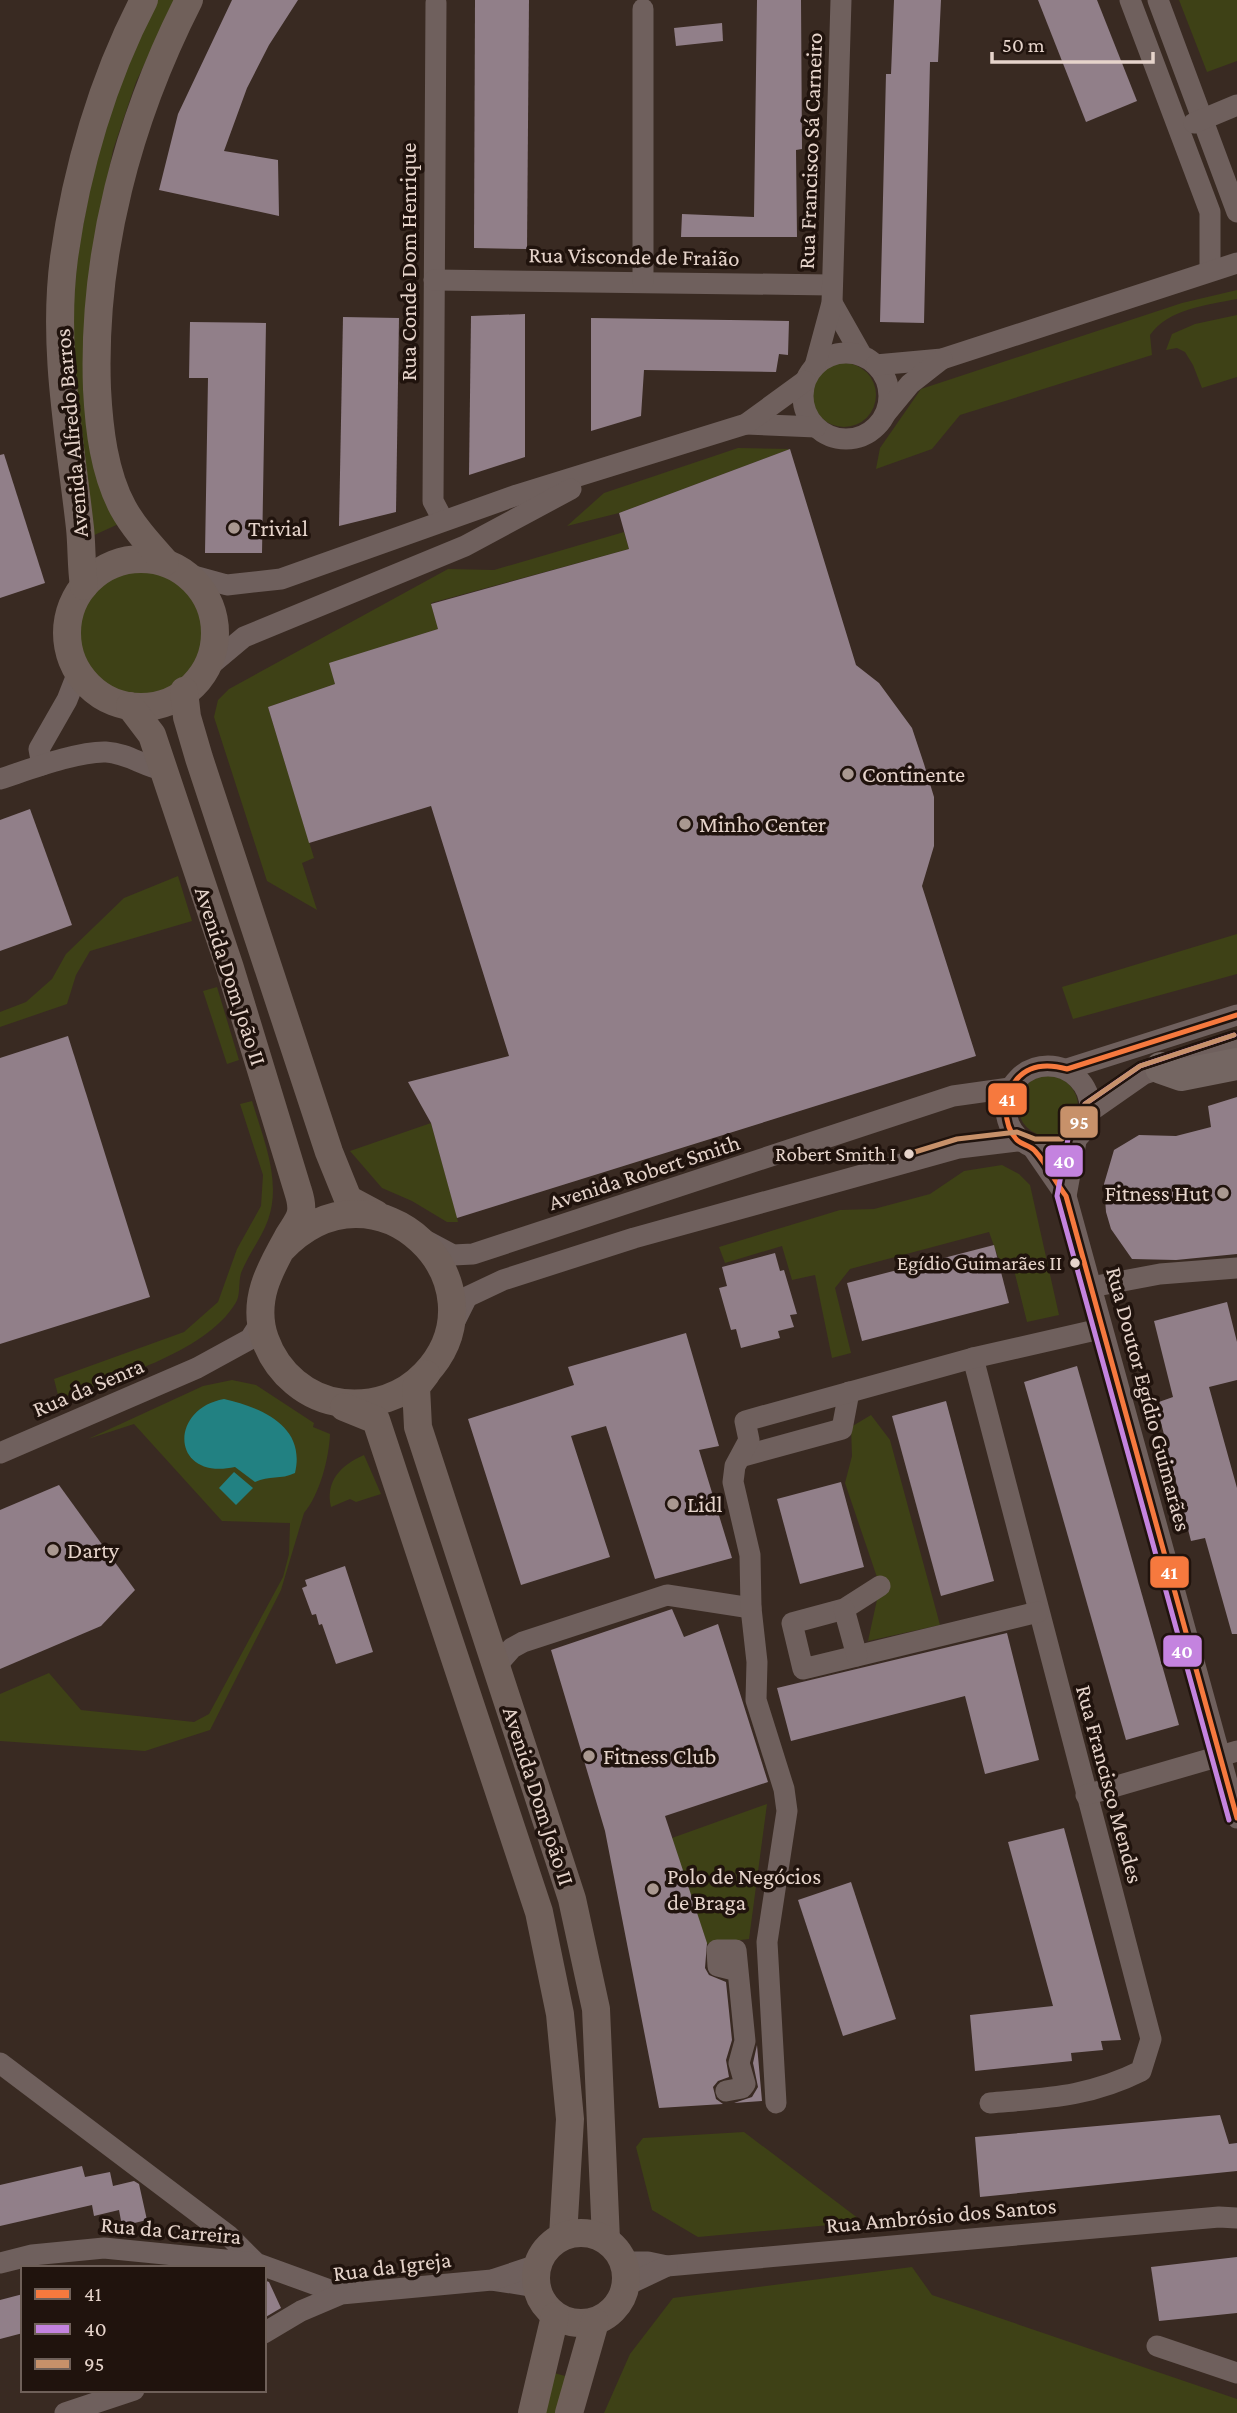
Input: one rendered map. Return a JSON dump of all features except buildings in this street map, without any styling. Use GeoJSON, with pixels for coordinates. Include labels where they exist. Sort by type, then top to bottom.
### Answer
{"type":"FeatureCollection","features":[{"type":"Feature","properties":{"kind":"highway"},"geometry":{"type":"LineString","coordinates":[[1161,1068],[1181,1075],[1237,1064]]}},
{"type":"Feature","properties":{"kind":"main road","name":"Avenida Alfredo Barros"},"geometry":{"type":"LineString","coordinates":[[83,586],[80,530],[67,440],[62,369],[64,259],[85,157],[123,39],[144,0]]}},
{"type":"Feature","properties":{"kind":"main road","name":"Avenida Alfredo Barros"},"geometry":{"type":"LineString","coordinates":[[176,568],[122,507],[110,475],[99,426],[97,309],[104,247],[122,172],[163,50],[189,0]]}},
{"type":"Feature","properties":{"kind":"main road"},"geometry":{"type":"LineString","coordinates":[[78,672],[71,656],[68,622],[83,586],[103,569],[117,562],[145,558],[176,568],[209,602],[214,617],[216,638],[207,668],[184,691],[161,704],[130,706]]}},
{"type":"Feature","properties":{"kind":"main road","name":"Avenida Dom João II"},"geometry":{"type":"LineString","coordinates":[[78,672],[104,697],[130,706],[150,730],[294,1170],[301,1214],[281,1250]]}},
{"type":"Feature","properties":{"kind":"main road","name":"Avenida Dom João II"},"geometry":{"type":"LineString","coordinates":[[184,691],[187,717],[199,758],[328,1152],[348,1199],[384,1218]]}},
{"type":"Feature","properties":{"kind":"main road"},"geometry":{"type":"LineString","coordinates":[[346,1214],[384,1218],[417,1236],[429,1248],[446,1279],[451,1300],[447,1336],[430,1368],[418,1381],[391,1398],[369,1404],[332,1402],[299,1386],[274,1358],[261,1322],[263,1284],[281,1250],[302,1231],[327,1218],[346,1214]]}},
{"type":"Feature","properties":{"kind":"main road","name":"Avenida Dom João II"},"geometry":{"type":"LineString","coordinates":[[430,1368],[416,1387],[418,1427],[494,1653],[572,1899],[596,2009],[606,2240]]}},
{"type":"Feature","properties":{"kind":"main road","name":"Avenida Dom João II"},"geometry":{"type":"LineString","coordinates":[[332,1402],[376,1420],[539,1912],[559,2014],[570,2119],[563,2236]]}},
{"type":"Feature","properties":{"kind":"main road"},"geometry":{"type":"LineString","coordinates":[[583,2232],[606,2240],[626,2274],[617,2307],[595,2322],[582,2324],[555,2316],[544,2304],[537,2276],[550,2245],[563,2236],[583,2232]]}},
{"type":"Feature","properties":{"kind":"main road"},"geometry":{"type":"LineString","coordinates":[[532,2413],[555,2316]]}},
{"type":"Feature","properties":{"kind":"main road"},"geometry":{"type":"LineString","coordinates":[[569,2413],[595,2322]]}},
{"type":"Feature","properties":{"kind":"street","name":"Rua Francisco Sá Carneiro"},"geometry":{"type":"LineString","coordinates":[[810,373],[832,294],[841,0]]}},
{"type":"Feature","properties":{"kind":"street"},"geometry":{"type":"LineString","coordinates":[[1130,0],[1210,212],[1213,239],[1210,270]]}},
{"type":"Feature","properties":{"kind":"street"},"geometry":{"type":"LineString","coordinates":[[1158,0],[1237,212]]}},
{"type":"Feature","properties":{"kind":"street","name":"Rua Conde Dom Henrique"},"geometry":{"type":"LineString","coordinates":[[436,3],[433,501],[443,520]]}},
{"type":"Feature","properties":{"kind":"street"},"geometry":{"type":"LineString","coordinates":[[643,9],[643,282]]}},
{"type":"Feature","properties":{"kind":"street"},"geometry":{"type":"LineString","coordinates":[[1180,129],[1237,105]]}},
{"type":"Feature","properties":{"kind":"street"},"geometry":{"type":"LineString","coordinates":[[176,568],[227,584],[281,579],[443,520],[746,424],[836,354],[869,361],[942,359],[1237,263]]}},
{"type":"Feature","properties":{"kind":"street","name":"Rua Visconde de Fraião"},"geometry":{"type":"LineString","coordinates":[[434,280],[643,282],[832,294]]}},
{"type":"Feature","properties":{"kind":"street"},"geometry":{"type":"LineString","coordinates":[[832,294],[869,361],[888,387],[886,413]]}},
{"type":"Feature","properties":{"kind":"street"},"geometry":{"type":"LineString","coordinates":[[810,373],[803,405],[816,427],[830,437],[855,439],[877,427],[910,384],[942,359]]}},
{"type":"Feature","properties":{"kind":"street"},"geometry":{"type":"LineString","coordinates":[[746,424],[816,427]]}},
{"type":"Feature","properties":{"kind":"street"},"geometry":{"type":"LineString","coordinates":[[207,668],[244,638],[465,547],[607,470]]}},
{"type":"Feature","properties":{"kind":"street"},"geometry":{"type":"LineString","coordinates":[[42,765],[39,749],[67,700],[78,672]]}},
{"type":"Feature","properties":{"kind":"street"},"geometry":{"type":"LineString","coordinates":[[0,779],[42,765],[105,752],[123,755],[145,767],[163,769]]}},
{"type":"Feature","properties":{"kind":"street"},"geometry":{"type":"LineString","coordinates":[[1025,1144],[1007,1119],[1006,1104],[1010,1088],[1017,1078],[1037,1066],[1067,1069],[1237,1016]]}},
{"type":"Feature","properties":{"kind":"street"},"geometry":{"type":"LineString","coordinates":[[1091,1111],[1122,1088],[1161,1068],[1237,1043]]}},
{"type":"Feature","properties":{"kind":"street"},"geometry":{"type":"LineString","coordinates":[[447,1336],[467,1297],[503,1280],[634,1238],[959,1148],[1025,1144],[1064,1147],[1076,1141],[1086,1128],[1091,1111],[1083,1084],[1067,1069]]}},
{"type":"Feature","properties":{"kind":"street","name":"Avenida Robert Smith"},"geometry":{"type":"LineString","coordinates":[[417,1236],[453,1255],[473,1254],[953,1096],[1010,1088]]}},
{"type":"Feature","properties":{"kind":"street","name":"Rua Doutor Egídio Guimarães"},"geometry":{"type":"LineString","coordinates":[[1066,1196],[1076,1141]]}},
{"type":"Feature","properties":{"kind":"street","name":"Rua Doutor Egídio Guimarães"},"geometry":{"type":"LineString","coordinates":[[1025,1144],[1066,1196],[1101,1328],[1229,1754],[1237,1818]]}},
{"type":"Feature","properties":{"kind":"street"},"geometry":{"type":"LineString","coordinates":[[1091,1287],[1160,1274],[1237,1268]]}},
{"type":"Feature","properties":{"kind":"street","name":"Rua da Senra"},"geometry":{"type":"LineString","coordinates":[[0,1453],[197,1368],[250,1339],[261,1322]]}},
{"type":"Feature","properties":{"kind":"street"},"geometry":{"type":"LineString","coordinates":[[776,2103],[767,1942],[787,1811],[784,1790],[756,1700],[756,1645],[751,1608],[750,1555],[733,1482],[736,1466],[749,1440],[745,1421],[973,1359],[1101,1328]]}},
{"type":"Feature","properties":{"kind":"street","name":"Rua da Senra"},"geometry":{"type":"LineString","coordinates":[[197,1368],[241,1357],[263,1356],[299,1386]]}},
{"type":"Feature","properties":{"kind":"street","name":"Rua Francisco Mendes"},"geometry":{"type":"LineString","coordinates":[[973,1359],[1152,2039],[1141,2071],[1109,2087],[1066,2096],[989,2103]]}},
{"type":"Feature","properties":{"kind":"street"},"geometry":{"type":"LineString","coordinates":[[743,1455],[842,1429],[849,1392]]}},
{"type":"Feature","properties":{"kind":"street"},"geometry":{"type":"LineString","coordinates":[[880,1586],[844,1609],[792,1623],[803,1669],[1038,1612]]}},
{"type":"Feature","properties":{"kind":"street"},"geometry":{"type":"LineString","coordinates":[[494,1653],[667,1595],[751,1608]]}},
{"type":"Feature","properties":{"kind":"street"},"geometry":{"type":"LineString","coordinates":[[844,1609],[857,1656]]}},
{"type":"Feature","properties":{"kind":"street"},"geometry":{"type":"LineString","coordinates":[[1086,1795],[1229,1754]]}},
{"type":"Feature","properties":{"kind":"street"},"geometry":{"type":"LineString","coordinates":[[726,2091],[742,2088],[745,2084],[739,2063],[745,2040],[738,1971]]}},
{"type":"Feature","properties":{"kind":"street"},"geometry":{"type":"LineString","coordinates":[[0,2063],[177,2195],[229,2236],[256,2263],[264,2266]]}},
{"type":"Feature","properties":{"kind":"street","name":"Rua Ambrósio dos Santos"},"geometry":{"type":"LineString","coordinates":[[626,2274],[667,2266],[1231,2216]]}},
{"type":"Feature","properties":{"kind":"street","name":"Rua da Carreira"},"geometry":{"type":"LineString","coordinates":[[0,2263],[32,2255],[104,2248],[256,2263]]}},
{"type":"Feature","properties":{"kind":"street"},"geometry":{"type":"LineString","coordinates":[[266,2267],[341,2294]]}},
{"type":"Feature","properties":{"kind":"street","name":"Rua da Igreja"},"geometry":{"type":"LineString","coordinates":[[266,2332],[301,2311],[341,2294],[537,2276]]}},
{"type":"Feature","properties":{"kind":"street"},"geometry":{"type":"LineString","coordinates":[[1157,2346],[1237,2373]]}},
{"type":"Feature","properties":{"kind":"street"},"geometry":{"type":"LineString","coordinates":[[65,2413],[128,2392]]}},
{"type":"Feature","properties":{"kind":"green space"},"geometry":{"type":"Polygon","coordinates":[[[155,0],[175,0],[136,82],[113,150],[93,251],[123,522],[90,537],[70,341],[78,251],[98,149],[122,76],[155,0]]]}},
{"type":"Feature","properties":{"kind":"green space"},"geometry":{"type":"Polygon","coordinates":[[[1179,0],[1237,0],[1237,61],[1207,72],[1179,0]]]}},
{"type":"Feature","properties":{"kind":"green space"},"geometry":{"type":"Polygon","coordinates":[[[1237,290],[1237,299],[1201,306],[1167,319],[1150,335],[1152,355],[960,415],[932,449],[876,469],[880,448],[921,389],[1182,303],[1237,290]]]}},
{"type":"Feature","properties":{"kind":"green space"},"geometry":{"type":"Polygon","coordinates":[[[1237,315],[1237,377],[1202,388],[1185,352],[1177,348],[1166,350],[1172,334],[1195,324],[1237,315]]]}},
{"type":"Feature","properties":{"kind":"green space"},"geometry":{"type":"Polygon","coordinates":[[[844,363],[867,372],[876,395],[867,418],[844,427],[821,418],[812,395],[821,372],[844,363]]]}},
{"type":"Feature","properties":{"kind":"green space"},"geometry":{"type":"Polygon","coordinates":[[[738,448],[790,449],[619,513],[567,526],[604,493],[738,448]]]}},
{"type":"Feature","properties":{"kind":"green space"},"geometry":{"type":"Polygon","coordinates":[[[624,532],[629,549],[431,603],[438,629],[330,663],[335,684],[268,707],[314,858],[302,863],[317,910],[267,881],[214,717],[218,700],[229,689],[448,569],[494,570],[624,532]]]}},
{"type":"Feature","properties":{"kind":"green space"},"geometry":{"type":"Polygon","coordinates":[[[141,567],[166,572],[188,586],[202,608],[207,633],[202,658],[188,680],[166,694],[141,699],[116,694],[94,680],[80,658],[75,633],[80,608],[94,586],[116,572],[141,567]]]}},
{"type":"Feature","properties":{"kind":"green space"},"geometry":{"type":"Polygon","coordinates":[[[178,876],[192,921],[90,951],[76,975],[67,1004],[0,1027],[0,1012],[26,1002],[52,979],[66,954],[124,898],[178,876]]]}},
{"type":"Feature","properties":{"kind":"green space"},"geometry":{"type":"Polygon","coordinates":[[[1237,934],[1237,974],[1073,1019],[1062,987],[1237,934]]]}},
{"type":"Feature","properties":{"kind":"green space"},"geometry":{"type":"Polygon","coordinates":[[[217,987],[239,1060],[227,1064],[203,991],[217,987]]]}},
{"type":"Feature","properties":{"kind":"green space"},"geometry":{"type":"Polygon","coordinates":[[[1048,1076],[1065,1081],[1073,1089],[1078,1106],[1073,1123],[1065,1131],[1048,1136],[1031,1131],[1023,1123],[1018,1106],[1023,1089],[1031,1081],[1048,1076]]]}},
{"type":"Feature","properties":{"kind":"green space"},"geometry":{"type":"Polygon","coordinates":[[[252,1101],[272,1175],[272,1205],[265,1227],[241,1273],[235,1304],[221,1322],[180,1350],[130,1373],[59,1399],[54,1379],[184,1332],[218,1302],[237,1249],[261,1206],[263,1175],[240,1104],[252,1101]]]}},
{"type":"Feature","properties":{"kind":"green space"},"geometry":{"type":"Polygon","coordinates":[[[431,1123],[458,1222],[447,1222],[412,1201],[382,1188],[350,1151],[431,1123]]]}},
{"type":"Feature","properties":{"kind":"green space"},"geometry":{"type":"Polygon","coordinates":[[[1002,1165],[1019,1174],[1030,1185],[1059,1315],[1027,1322],[1013,1266],[1002,1268],[989,1232],[850,1269],[835,1288],[851,1353],[832,1358],[815,1275],[792,1280],[782,1246],[725,1263],[719,1247],[840,1210],[874,1209],[930,1194],[964,1171],[1002,1165]]]}},
{"type":"Feature","properties":{"kind":"green space"},"geometry":{"type":"Polygon","coordinates":[[[232,1380],[256,1385],[314,1423],[313,1427],[330,1434],[323,1475],[315,1496],[304,1513],[281,1590],[210,1730],[145,1751],[0,1741],[0,1694],[49,1673],[81,1710],[194,1722],[209,1714],[283,1577],[289,1554],[290,1523],[222,1521],[134,1424],[88,1439],[203,1386],[232,1380]]]}},
{"type":"Feature","properties":{"kind":"green space"},"geometry":{"type":"Polygon","coordinates":[[[871,1415],[890,1440],[940,1625],[868,1641],[880,1586],[845,1483],[852,1456],[851,1427],[871,1415]]]}},
{"type":"Feature","properties":{"kind":"green space"},"geometry":{"type":"Polygon","coordinates":[[[364,1455],[381,1494],[356,1502],[350,1499],[331,1507],[330,1489],[337,1475],[348,1464],[364,1455]]]}},
{"type":"Feature","properties":{"kind":"green space"},"geometry":{"type":"Polygon","coordinates":[[[767,1804],[749,1939],[707,1944],[672,1838],[767,1804]]]}},
{"type":"Feature","properties":{"kind":"green space"},"geometry":{"type":"Polygon","coordinates":[[[744,2132],[863,2222],[698,2237],[652,2210],[636,2147],[643,2138],[744,2132]]]}},
{"type":"Feature","properties":{"kind":"green space"},"geometry":{"type":"Polygon","coordinates":[[[912,2267],[932,2295],[1237,2399],[1237,2413],[604,2413],[630,2354],[673,2298],[912,2267]]]}},
{"type":"Feature","properties":{"kind":"green space"},"geometry":{"type":"Polygon","coordinates":[[[554,2373],[569,2377],[559,2413],[542,2413],[554,2373]]]}},
{"type":"Feature","properties":{"kind":"water"},"geometry":{"type":"Polygon","coordinates":[[[224,1399],[266,1414],[287,1431],[294,1443],[297,1457],[295,1473],[255,1482],[235,1467],[214,1469],[198,1464],[189,1454],[184,1442],[186,1429],[193,1416],[206,1405],[224,1399]]]}},
{"type":"Feature","properties":{"kind":"water"},"geometry":{"type":"Polygon","coordinates":[[[234,1472],[253,1488],[236,1505],[219,1488],[234,1472]]]}},
{"type":"Feature","properties":{"kind":"transit line","name":"41"},"geometry":{"type":"LineString","coordinates":[[1237,1015],[1067,1069],[1047,1066],[1028,1070],[1012,1086],[1006,1110],[1012,1133],[1019,1142],[1035,1151],[1066,1196],[1237,1818]]}},
{"type":"Feature","properties":{"kind":"transit line","name":"40"},"geometry":{"type":"LineString","coordinates":[[1229,1820],[1057,1196],[1068,1139],[1078,1124],[1085,1104],[1140,1066],[1234,1035]]}},
{"type":"Feature","properties":{"kind":"transit line","name":"95"},"geometry":{"type":"LineString","coordinates":[[905,1155],[957,1139],[1017,1132],[1035,1139],[1062,1139],[1078,1124],[1085,1104],[1140,1066],[1234,1035]]}},
{"type":"Feature","properties":{"kind":"place","name":"Trivial"},"geometry":{"type":"Point","coordinates":[234,528]}},
{"type":"Feature","properties":{"kind":"place","name":"Continente"},"geometry":{"type":"Point","coordinates":[848,774]}},
{"type":"Feature","properties":{"kind":"place","name":"Minho Center"},"geometry":{"type":"Point","coordinates":[685,824]}},
{"type":"Feature","properties":{"kind":"place","name":"Robert Smith I"},"geometry":{"type":"Point","coordinates":[909,1154]}},
{"type":"Feature","properties":{"kind":"place","name":"Fitness Hut"},"geometry":{"type":"Point","coordinates":[1223,1193]}},
{"type":"Feature","properties":{"kind":"place","name":"Egídio Guimarães II"},"geometry":{"type":"Point","coordinates":[1075,1263]}},
{"type":"Feature","properties":{"kind":"place","name":"Lidl"},"geometry":{"type":"Point","coordinates":[673,1504]}},
{"type":"Feature","properties":{"kind":"place","name":"Darty"},"geometry":{"type":"Point","coordinates":[53,1550]}},
{"type":"Feature","properties":{"kind":"place","name":"Fitness Club"},"geometry":{"type":"Point","coordinates":[589,1756]}},
{"type":"Feature","properties":{"kind":"place","name":"Polo de Negócios de Braga"},"geometry":{"type":"Point","coordinates":[653,1889]}}]}
